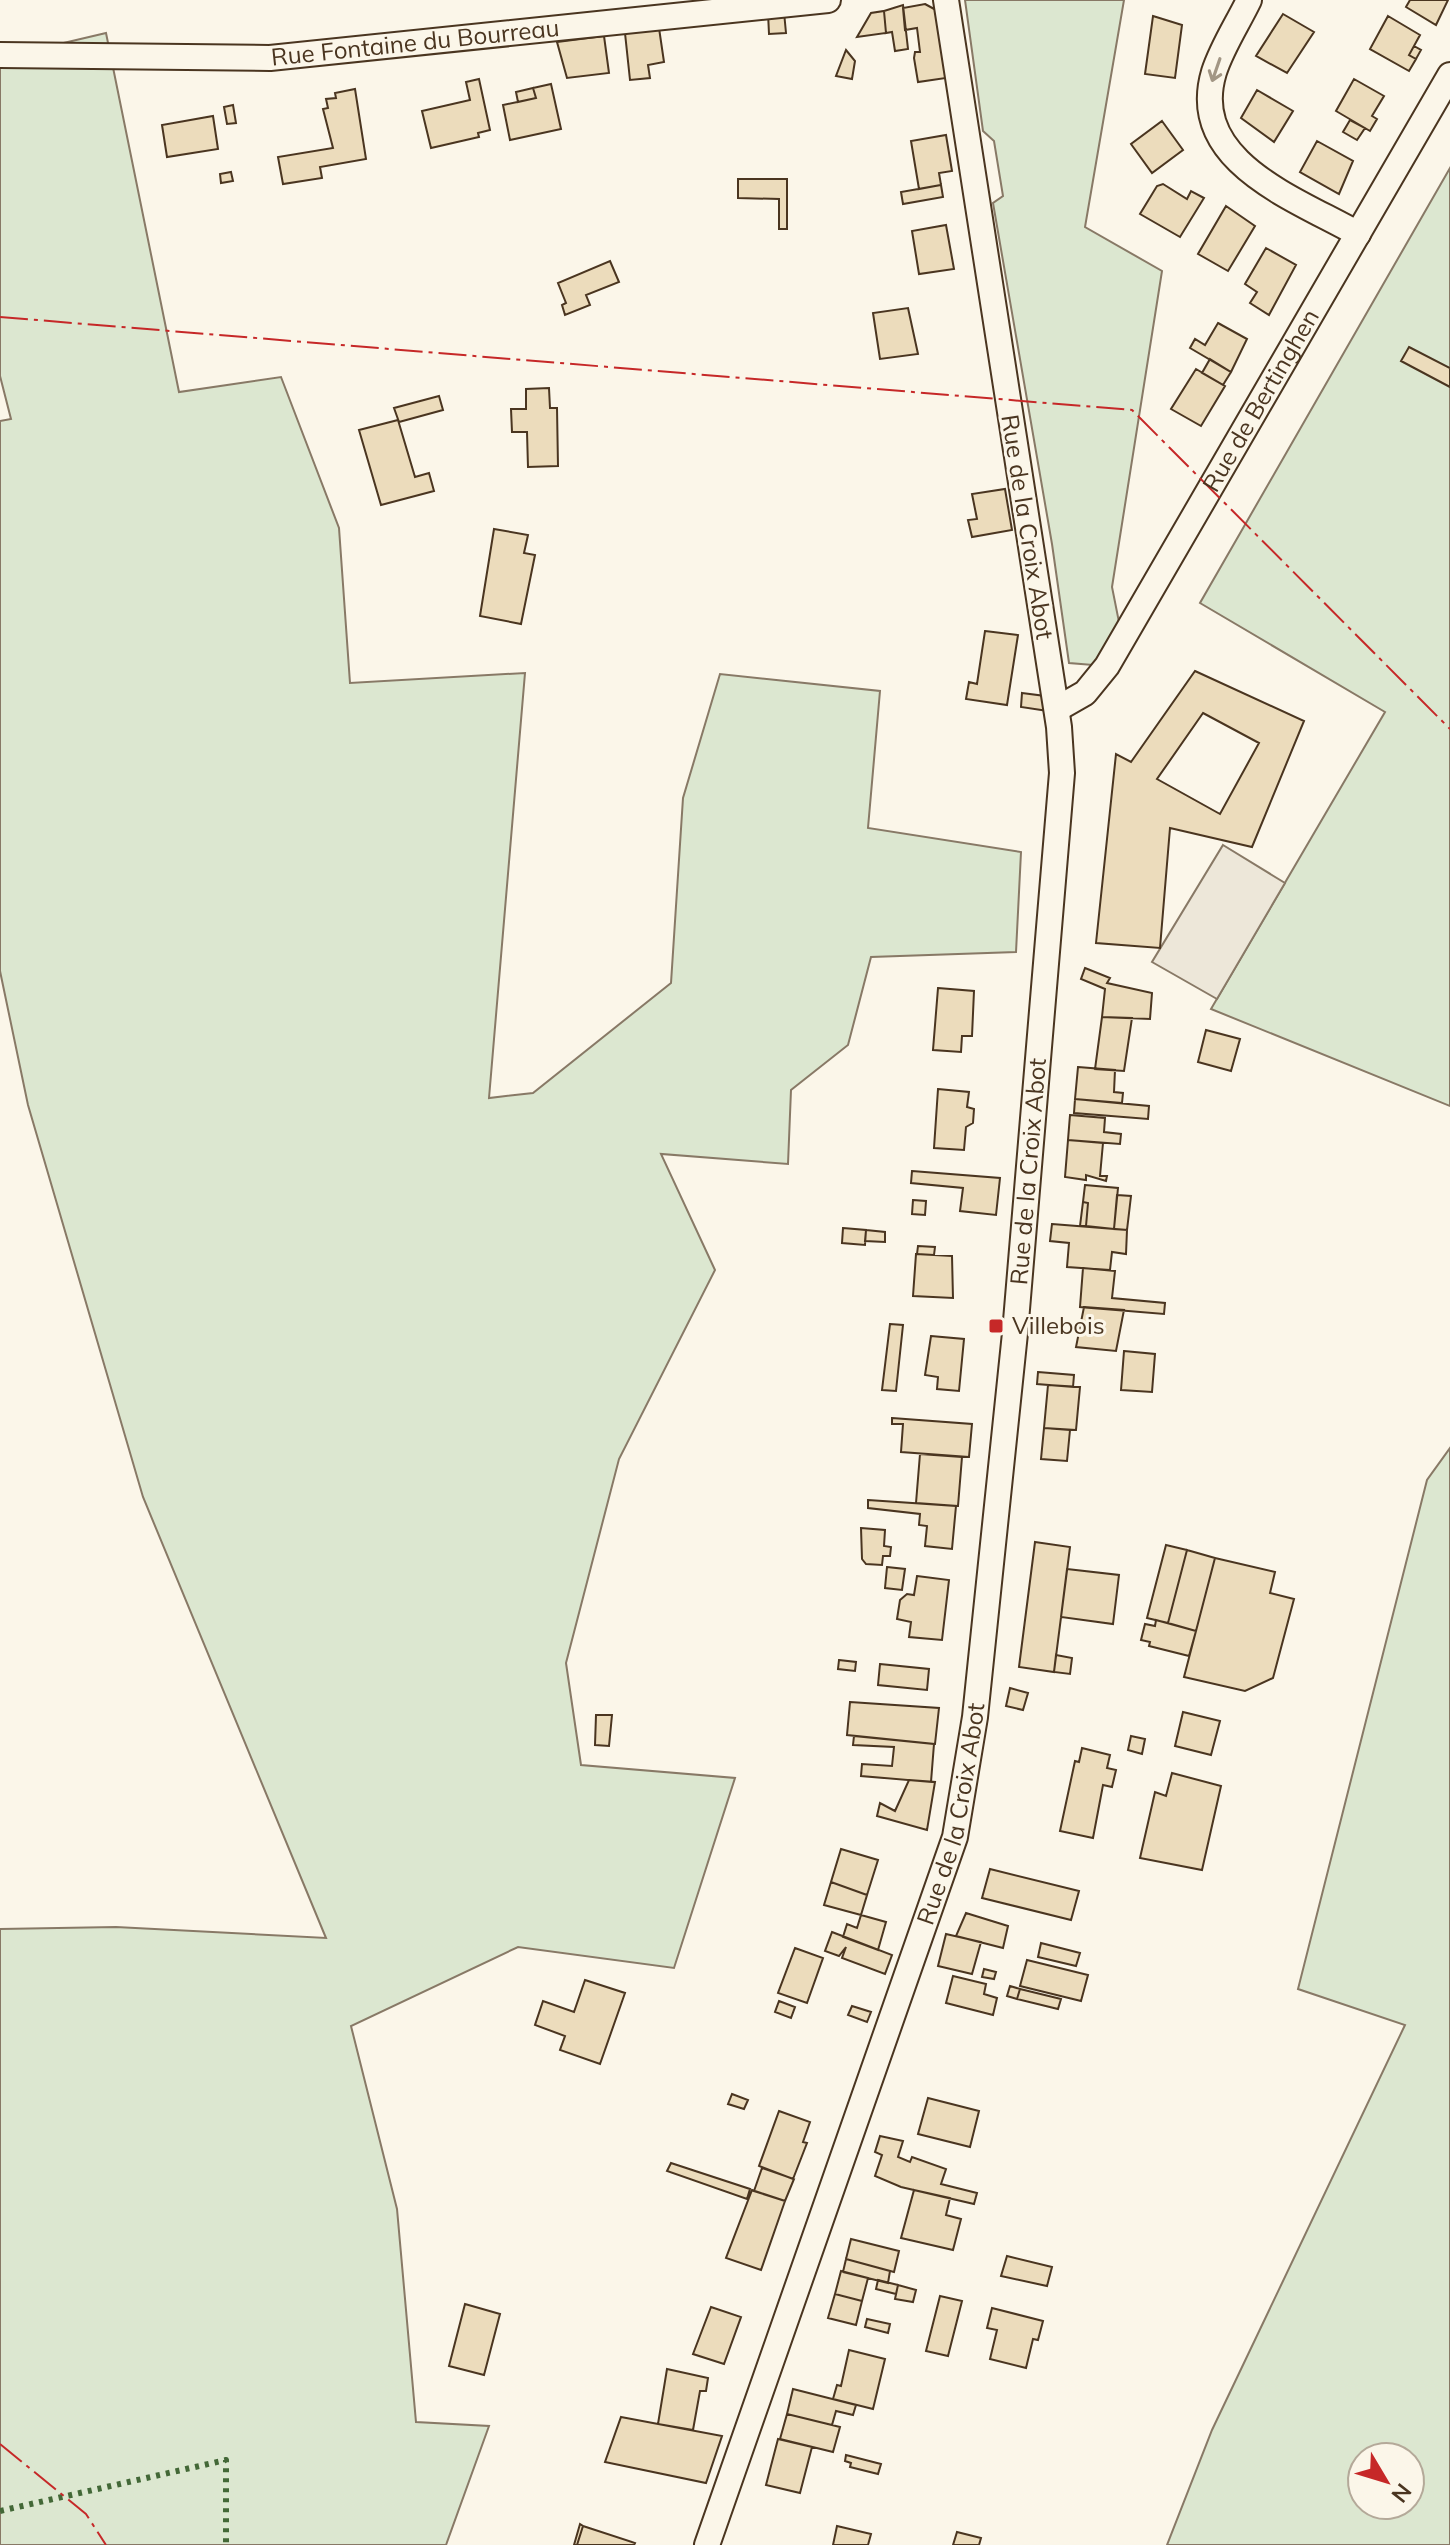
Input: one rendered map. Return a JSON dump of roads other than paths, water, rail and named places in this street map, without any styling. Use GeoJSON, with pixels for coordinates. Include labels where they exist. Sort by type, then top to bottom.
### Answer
{"type":"FeatureCollection","features":[{"type":"Feature","properties":{"kind":"street","name":"Rue Fontaine du Bourreau"},"geometry":{"type":"LineString","coordinates":[[0,55],[270,58],[828,0]]}},
{"type":"Feature","properties":{"kind":"street","name":"Rue de la Croix Abot"},"geometry":{"type":"LineString","coordinates":[[707,2545],[943,1877],[967,1781],[1015,1333],[1062,773],[1057,709],[946,0]]}},
{"type":"Feature","properties":{"kind":"street"},"geometry":{"type":"LineString","coordinates":[[1249,0],[1213,80],[1211,112],[1217,135],[1231,156],[1251,173],[1358,234]]}},
{"type":"Feature","properties":{"kind":"street","name":"Rue de Bertinghen"},"geometry":{"type":"LineString","coordinates":[[1057,709],[1085,693],[1107,666],[1450,75]]}},
{"type":"Feature","properties":{"kind":"place","name":"Villebois"},"geometry":{"type":"Point","coordinates":[996,1326]}}]}
